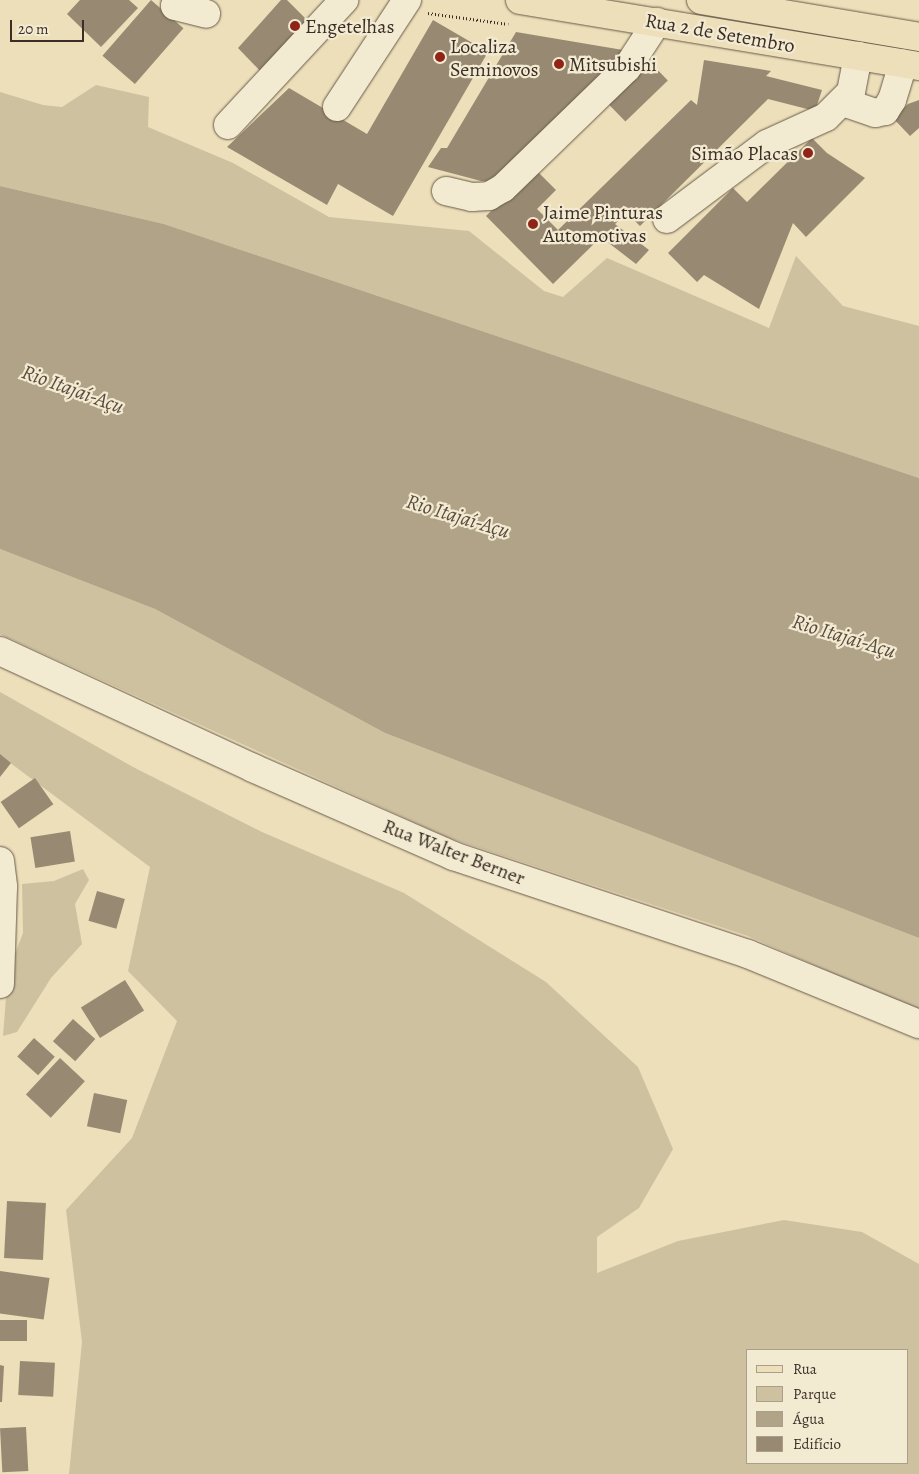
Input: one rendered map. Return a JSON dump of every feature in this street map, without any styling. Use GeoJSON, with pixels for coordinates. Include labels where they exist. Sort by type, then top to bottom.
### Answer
{"type":"FeatureCollection","features":[{"type":"Feature","properties":{"kind":"main road","name":"Rua 2 de Setembro"},"geometry":{"type":"LineString","coordinates":[[520,0],[911,65]]}},
{"type":"Feature","properties":{"kind":"main road","name":"Rua 2 de Setembro"},"geometry":{"type":"LineString","coordinates":[[701,0],[919,37]]}},
{"type":"Feature","properties":{"kind":"street"},"geometry":{"type":"LineString","coordinates":[[228,125],[344,0]]}},
{"type":"Feature","properties":{"kind":"street"},"geometry":{"type":"LineString","coordinates":[[337,107],[408,0]]}},
{"type":"Feature","properties":{"kind":"street"},"geometry":{"type":"LineString","coordinates":[[170,2],[206,14]]}},
{"type":"Feature","properties":{"kind":"street"},"geometry":{"type":"LineString","coordinates":[[446,191],[472,197],[489,196],[503,188],[627,68],[657,22]]}},
{"type":"Feature","properties":{"kind":"street"},"geometry":{"type":"LineString","coordinates":[[667,219],[768,144],[826,117],[851,92],[855,82],[858,56]]}},
{"type":"Feature","properties":{"kind":"street"},"geometry":{"type":"LineString","coordinates":[[843,102],[875,114],[885,111],[911,65]]}},
{"type":"Feature","properties":{"kind":"street","name":"Rua Walter Berner"},"geometry":{"type":"LineString","coordinates":[[0,651],[253,768],[453,856],[748,954],[919,1024]]}},
{"type":"Feature","properties":{"kind":"street"},"geometry":{"type":"LineString","coordinates":[[0,984],[1,880]]}},
{"type":"Feature","properties":{"kind":"green space"},"geometry":{"type":"Polygon","coordinates":[[[96,85],[149,97],[148,127],[233,163],[329,217],[469,231],[544,291],[563,297],[607,258],[769,328],[796,256],[843,306],[919,326],[919,478],[164,224],[0,186],[0,92],[43,105],[62,107],[96,85]]]}},
{"type":"Feature","properties":{"kind":"green space"},"geometry":{"type":"Polygon","coordinates":[[[0,549],[155,609],[385,733],[919,938],[919,1011],[748,936],[449,838],[0,634],[0,549]]]}},
{"type":"Feature","properties":{"kind":"green space"},"geometry":{"type":"Polygon","coordinates":[[[0,692],[135,768],[262,832],[404,893],[546,982],[638,1067],[673,1149],[639,1208],[597,1237],[597,1273],[678,1241],[784,1220],[862,1232],[919,1264],[919,1474],[69,1474],[82,1342],[66,1210],[132,1138],[177,1021],[128,971],[150,867],[9,762],[0,758],[0,692]]]}},
{"type":"Feature","properties":{"kind":"green space"},"geometry":{"type":"Polygon","coordinates":[[[83,869],[89,880],[75,904],[82,944],[51,978],[17,1032],[3,1036],[8,972],[23,933],[22,884],[54,881],[83,869]]]}},
{"type":"Feature","properties":{"kind":"water","name":"Rio Itajaí-Açu"},"geometry":{"type":"Polygon","coordinates":[[[0,186],[164,224],[919,478],[919,938],[385,733],[155,609],[0,549],[0,186]]]}},
{"type":"Feature","properties":{"kind":"building"},"geometry":{"type":"Polygon","coordinates":[[[80,0],[129,0],[138,8],[101,47],[67,14],[80,0]]]}},
{"type":"Feature","properties":{"kind":"building"},"geometry":{"type":"Polygon","coordinates":[[[151,0],[183,28],[135,84],[102,56],[151,0]]]}},
{"type":"Feature","properties":{"kind":"building"},"geometry":{"type":"Polygon","coordinates":[[[281,0],[287,0],[314,27],[265,76],[238,48],[281,0]]]}},
{"type":"Feature","properties":{"kind":"building"},"geometry":{"type":"Polygon","coordinates":[[[433,20],[488,52],[393,216],[338,184],[327,205],[227,147],[289,88],[367,134],[433,20]]]}},
{"type":"Feature","properties":{"kind":"building"},"geometry":{"type":"Polygon","coordinates":[[[516,32],[635,52],[503,182],[481,181],[428,167],[441,148],[447,148],[516,32]]]}},
{"type":"Feature","properties":{"kind":"building"},"geometry":{"type":"Polygon","coordinates":[[[647,59],[668,81],[625,122],[605,100],[647,59]]]}},
{"type":"Feature","properties":{"kind":"building"},"geometry":{"type":"Polygon","coordinates":[[[704,60],[771,71],[766,76],[822,90],[815,111],[768,99],[640,226],[627,213],[615,224],[649,250],[636,264],[601,237],[553,284],[486,216],[534,168],[556,190],[537,209],[558,230],[691,100],[697,105],[704,60]]]}},
{"type":"Feature","properties":{"kind":"building"},"geometry":{"type":"Polygon","coordinates":[[[919,100],[919,128],[910,136],[893,118],[908,104],[919,100]]]}},
{"type":"Feature","properties":{"kind":"building"},"geometry":{"type":"Polygon","coordinates":[[[812,138],[827,153],[865,178],[806,237],[793,223],[759,309],[704,275],[697,282],[668,253],[733,188],[747,202],[812,138]]]}},
{"type":"Feature","properties":{"kind":"building"},"geometry":{"type":"Polygon","coordinates":[[[0,754],[11,763],[0,777],[0,754]]]}},
{"type":"Feature","properties":{"kind":"building"},"geometry":{"type":"Polygon","coordinates":[[[35,778],[53,804],[19,828],[1,802],[35,778]]]}},
{"type":"Feature","properties":{"kind":"building"},"geometry":{"type":"Polygon","coordinates":[[[70,831],[75,862],[35,868],[30,837],[70,831]]]}},
{"type":"Feature","properties":{"kind":"building"},"geometry":{"type":"Polygon","coordinates":[[[97,891],[125,899],[116,929],[88,921],[97,891]]]}},
{"type":"Feature","properties":{"kind":"building"},"geometry":{"type":"Polygon","coordinates":[[[125,980],[144,1011],[100,1038],[81,1008],[125,980]]]}},
{"type":"Feature","properties":{"kind":"building"},"geometry":{"type":"Polygon","coordinates":[[[73,1019],[95,1039],[75,1061],[53,1041],[73,1019]]]}},
{"type":"Feature","properties":{"kind":"building"},"geometry":{"type":"Polygon","coordinates":[[[34,1038],[55,1057],[38,1075],[17,1057],[34,1038]]]}},
{"type":"Feature","properties":{"kind":"building"},"geometry":{"type":"Polygon","coordinates":[[[60,1058],[85,1081],[51,1118],[26,1095],[60,1058]]]}},
{"type":"Feature","properties":{"kind":"building"},"geometry":{"type":"Polygon","coordinates":[[[94,1093],[127,1100],[120,1133],[87,1126],[94,1093]]]}},
{"type":"Feature","properties":{"kind":"building"},"geometry":{"type":"Polygon","coordinates":[[[7,1201],[46,1203],[43,1260],[4,1258],[7,1201]]]}},
{"type":"Feature","properties":{"kind":"building"},"geometry":{"type":"Polygon","coordinates":[[[0,1271],[50,1278],[44,1320],[0,1313],[0,1271]]]}},
{"type":"Feature","properties":{"kind":"building"},"geometry":{"type":"Polygon","coordinates":[[[0,1320],[27,1320],[27,1341],[0,1341],[0,1320]]]}},
{"type":"Feature","properties":{"kind":"building"},"geometry":{"type":"Polygon","coordinates":[[[20,1361],[55,1363],[53,1397],[18,1395],[20,1361]]]}},
{"type":"Feature","properties":{"kind":"building"},"geometry":{"type":"Polygon","coordinates":[[[0,1365],[4,1366],[2,1402],[0,1402],[0,1365]]]}},
{"type":"Feature","properties":{"kind":"building"},"geometry":{"type":"Polygon","coordinates":[[[26,1427],[28,1471],[2,1472],[0,1428],[26,1427]]]}},
{"type":"Feature","properties":{"kind":"place","name":"Engetelhas"},"geometry":{"type":"Point","coordinates":[295,26]}},
{"type":"Feature","properties":{"kind":"place","name":"Localiza Seminovos"},"geometry":{"type":"Point","coordinates":[440,57]}},
{"type":"Feature","properties":{"kind":"place","name":"Mitsubishi"},"geometry":{"type":"Point","coordinates":[559,64]}},
{"type":"Feature","properties":{"kind":"place","name":"Simão Placas"},"geometry":{"type":"Point","coordinates":[808,153]}},
{"type":"Feature","properties":{"kind":"place","name":"Jaime Pinturas Automotivas"},"geometry":{"type":"Point","coordinates":[533,224]}}]}
